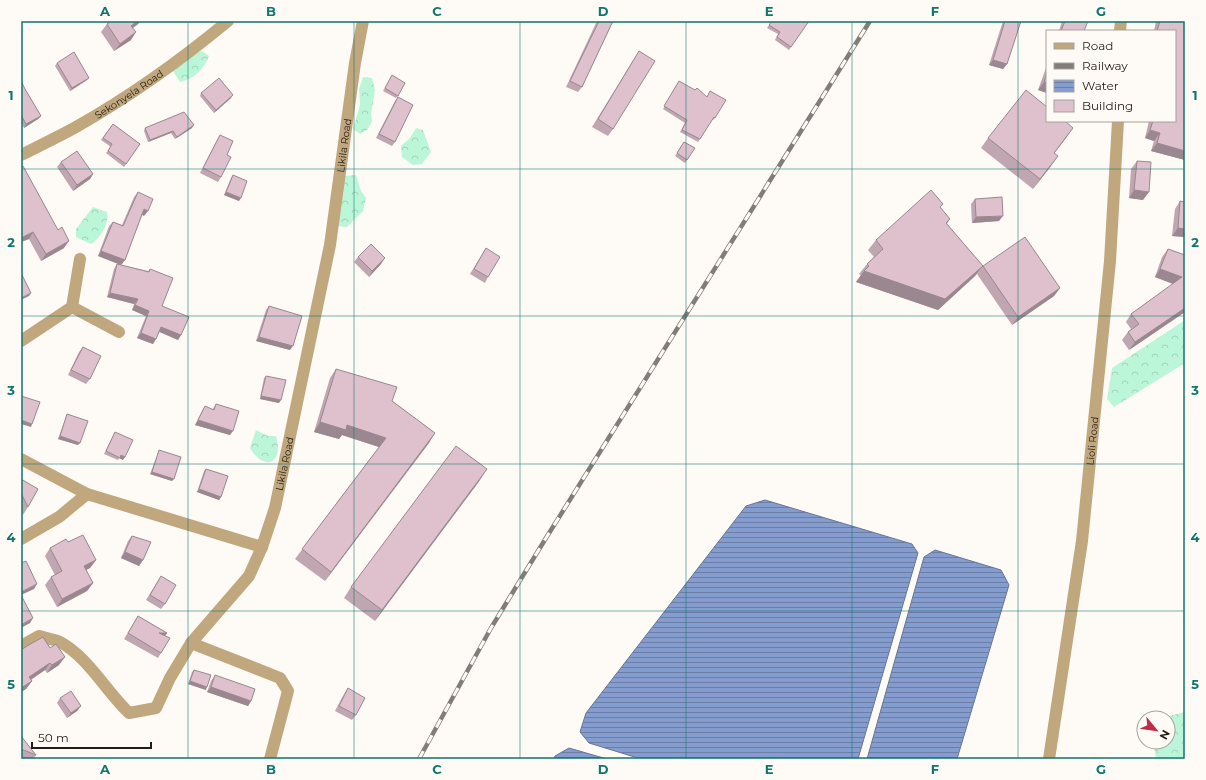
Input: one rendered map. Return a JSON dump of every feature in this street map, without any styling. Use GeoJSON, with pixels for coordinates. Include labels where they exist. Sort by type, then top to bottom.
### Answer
{"type":"FeatureCollection","features":[{"type":"Feature","properties":{"kind":"street","name":"Sekonyela Road"},"geometry":{"type":"LineString","coordinates":[[21,155],[76,127],[132,92],[190,51],[228,21]]}},
{"type":"Feature","properties":{"kind":"street","name":"Likila Road"},"geometry":{"type":"LineString","coordinates":[[21,646],[39,636],[59,641],[81,657],[116,701],[129,713],[156,708],[170,678],[192,643],[249,576],[262,547],[275,508],[330,245],[355,63],[363,21]]}},
{"type":"Feature","properties":{"kind":"street","name":"Lioli Road"},"geometry":{"type":"LineString","coordinates":[[1049,759],[1082,541],[1110,261],[1118,122]]}},
{"type":"Feature","properties":{"kind":"street"},"geometry":{"type":"LineString","coordinates":[[21,341],[72,307],[80,259]]}},
{"type":"Feature","properties":{"kind":"street"},"geometry":{"type":"LineString","coordinates":[[72,307],[119,332]]}},
{"type":"Feature","properties":{"kind":"street"},"geometry":{"type":"LineString","coordinates":[[21,459],[87,494],[262,547]]}},
{"type":"Feature","properties":{"kind":"street"},"geometry":{"type":"LineString","coordinates":[[21,539],[59,518],[87,494]]}},
{"type":"Feature","properties":{"kind":"street"},"geometry":{"type":"LineString","coordinates":[[192,643],[280,678],[288,691],[270,759]]}},
{"type":"Feature","properties":{"kind":"green space"},"geometry":{"type":"Polygon","coordinates":[[[202,51],[209,56],[204,65],[194,76],[180,82],[173,71],[175,67],[185,58],[202,51]]]}},
{"type":"Feature","properties":{"kind":"green space"},"geometry":{"type":"Polygon","coordinates":[[[363,77],[372,78],[375,90],[371,114],[372,121],[368,129],[360,134],[353,129],[360,105],[359,89],[363,77]]]}},
{"type":"Feature","properties":{"kind":"green space"},"geometry":{"type":"Polygon","coordinates":[[[416,128],[423,130],[431,152],[422,164],[413,165],[402,157],[401,146],[410,138],[416,128]]]}},
{"type":"Feature","properties":{"kind":"green space"},"geometry":{"type":"Polygon","coordinates":[[[356,175],[361,191],[366,198],[363,211],[347,227],[337,226],[344,176],[356,175]]]}},
{"type":"Feature","properties":{"kind":"green space"},"geometry":{"type":"Polygon","coordinates":[[[93,207],[107,212],[107,222],[104,230],[91,244],[76,237],[76,229],[93,207]]]}},
{"type":"Feature","properties":{"kind":"green space"},"geometry":{"type":"Polygon","coordinates":[[[1185,320],[1185,363],[1114,407],[1107,399],[1112,368],[1185,320]]]}},
{"type":"Feature","properties":{"kind":"green space"},"geometry":{"type":"Polygon","coordinates":[[[256,430],[268,436],[276,436],[278,446],[277,453],[271,462],[266,462],[255,456],[250,448],[256,430]]]}},
{"type":"Feature","properties":{"kind":"green space"},"geometry":{"type":"Polygon","coordinates":[[[1185,712],[1185,759],[1156,758],[1154,750],[1176,750],[1176,714],[1185,712]]]}},
{"type":"Feature","properties":{"kind":"water"},"geometry":{"type":"Polygon","coordinates":[[[765,500],[912,544],[918,553],[858,759],[641,759],[589,743],[580,732],[586,713],[746,506],[765,500]]]}},
{"type":"Feature","properties":{"kind":"water"},"geometry":{"type":"Polygon","coordinates":[[[935,550],[1001,570],[1009,585],[957,759],[867,759],[924,557],[935,550]]]}},
{"type":"Feature","properties":{"kind":"water"},"geometry":{"type":"Polygon","coordinates":[[[569,748],[607,759],[554,759],[555,756],[569,748]]]}},
{"type":"Feature","properties":{"kind":"building"},"geometry":{"type":"Polygon","coordinates":[[[111,21],[137,21],[131,26],[136,32],[120,44],[107,24],[111,21]]]}},
{"type":"Feature","properties":{"kind":"building"},"geometry":{"type":"Polygon","coordinates":[[[599,21],[613,21],[582,87],[570,81],[599,21]]]}},
{"type":"Feature","properties":{"kind":"building"},"geometry":{"type":"Polygon","coordinates":[[[772,21],[809,21],[791,47],[777,37],[780,32],[769,25],[772,21]]]}},
{"type":"Feature","properties":{"kind":"building"},"geometry":{"type":"Polygon","coordinates":[[[1005,21],[1021,21],[1007,64],[993,60],[1005,21]]]}},
{"type":"Feature","properties":{"kind":"building"},"geometry":{"type":"Polygon","coordinates":[[[1065,21],[1088,21],[1084,30],[1061,30],[1065,21]]]}},
{"type":"Feature","properties":{"kind":"building"},"geometry":{"type":"Polygon","coordinates":[[[1160,21],[1185,21],[1185,151],[1157,143],[1160,133],[1150,130],[1153,122],[1176,122],[1176,30],[1157,30],[1160,21]]]}},
{"type":"Feature","properties":{"kind":"building"},"geometry":{"type":"Polygon","coordinates":[[[639,51],[655,61],[613,129],[598,119],[639,51]]]}},
{"type":"Feature","properties":{"kind":"building"},"geometry":{"type":"Polygon","coordinates":[[[74,52],[89,78],[72,88],[57,63],[74,52]]]}},
{"type":"Feature","properties":{"kind":"building"},"geometry":{"type":"Polygon","coordinates":[[[392,75],[405,83],[398,96],[385,88],[392,75]]]}},
{"type":"Feature","properties":{"kind":"building"},"geometry":{"type":"Polygon","coordinates":[[[219,78],[233,95],[216,110],[201,93],[219,78]]]}},
{"type":"Feature","properties":{"kind":"building"},"geometry":{"type":"Polygon","coordinates":[[[21,81],[41,116],[26,124],[21,115],[21,81]]]}},
{"type":"Feature","properties":{"kind":"building"},"geometry":{"type":"Polygon","coordinates":[[[679,81],[695,90],[697,88],[707,97],[710,91],[726,100],[700,139],[682,130],[687,120],[664,106],[679,81]]]}},
{"type":"Feature","properties":{"kind":"building"},"geometry":{"type":"Polygon","coordinates":[[[1026,90],[1046,106],[1046,122],[1066,122],[1073,128],[1054,153],[1058,156],[1040,179],[988,138],[1026,90]]]}},
{"type":"Feature","properties":{"kind":"building"},"geometry":{"type":"Polygon","coordinates":[[[398,97],[413,105],[395,142],[379,134],[398,97]]]}},
{"type":"Feature","properties":{"kind":"building"},"geometry":{"type":"Polygon","coordinates":[[[184,112],[194,125],[177,137],[173,131],[150,140],[145,128],[184,112]]]}},
{"type":"Feature","properties":{"kind":"building"},"geometry":{"type":"Polygon","coordinates":[[[113,124],[140,144],[126,164],[108,151],[112,144],[103,138],[113,124]]]}},
{"type":"Feature","properties":{"kind":"building"},"geometry":{"type":"Polygon","coordinates":[[[220,135],[233,141],[227,155],[231,157],[221,177],[203,168],[220,135]]]}},
{"type":"Feature","properties":{"kind":"building"},"geometry":{"type":"Polygon","coordinates":[[[684,142],[695,148],[687,160],[677,153],[684,142]]]}},
{"type":"Feature","properties":{"kind":"building"},"geometry":{"type":"Polygon","coordinates":[[[77,151],[93,174],[77,185],[61,162],[77,151]]]}},
{"type":"Feature","properties":{"kind":"building"},"geometry":{"type":"Polygon","coordinates":[[[1137,161],[1151,162],[1149,192],[1134,190],[1137,161]]]}},
{"type":"Feature","properties":{"kind":"building"},"geometry":{"type":"Polygon","coordinates":[[[23,166],[58,230],[62,227],[69,241],[46,254],[33,232],[21,238],[21,167],[23,166]]]}},
{"type":"Feature","properties":{"kind":"building"},"geometry":{"type":"Polygon","coordinates":[[[233,175],[247,181],[241,198],[226,192],[233,175]]]}},
{"type":"Feature","properties":{"kind":"building"},"geometry":{"type":"Polygon","coordinates":[[[931,190],[943,204],[940,207],[950,219],[946,223],[983,266],[945,299],[864,271],[869,266],[867,264],[883,249],[876,240],[931,190]]]}},
{"type":"Feature","properties":{"kind":"building"},"geometry":{"type":"Polygon","coordinates":[[[138,192],[153,199],[148,211],[144,209],[125,260],[101,251],[113,222],[123,226],[138,192]]]}},
{"type":"Feature","properties":{"kind":"building"},"geometry":{"type":"Polygon","coordinates":[[[1002,197],[1003,216],[976,217],[975,199],[1002,197]]]}},
{"type":"Feature","properties":{"kind":"building"},"geometry":{"type":"Polygon","coordinates":[[[1180,201],[1185,202],[1185,229],[1178,228],[1180,201]]]}},
{"type":"Feature","properties":{"kind":"building"},"geometry":{"type":"Polygon","coordinates":[[[1025,237],[1060,288],[1018,317],[983,266],[1025,237]]]}},
{"type":"Feature","properties":{"kind":"building"},"geometry":{"type":"Polygon","coordinates":[[[371,244],[385,258],[372,271],[358,257],[371,244]]]}},
{"type":"Feature","properties":{"kind":"building"},"geometry":{"type":"Polygon","coordinates":[[[486,248],[500,257],[488,277],[474,269],[486,248]]]}},
{"type":"Feature","properties":{"kind":"building"},"geometry":{"type":"Polygon","coordinates":[[[1168,249],[1185,255],[1185,308],[1135,342],[1128,332],[1139,324],[1131,314],[1182,277],[1160,269],[1168,249]]]}},
{"type":"Feature","properties":{"kind":"building"},"geometry":{"type":"Polygon","coordinates":[[[117,264],[149,272],[150,269],[173,278],[162,306],[189,317],[181,335],[161,327],[156,339],[141,333],[149,311],[135,305],[138,299],[110,293],[117,264]]]}},
{"type":"Feature","properties":{"kind":"building"},"geometry":{"type":"Polygon","coordinates":[[[21,273],[31,293],[21,298],[21,273]]]}},
{"type":"Feature","properties":{"kind":"building"},"geometry":{"type":"Polygon","coordinates":[[[269,306],[302,316],[293,346],[259,337],[269,306]]]}},
{"type":"Feature","properties":{"kind":"building"},"geometry":{"type":"Polygon","coordinates":[[[83,347],[101,356],[90,379],[71,370],[83,347]]]}},
{"type":"Feature","properties":{"kind":"building"},"geometry":{"type":"Polygon","coordinates":[[[336,369],[397,387],[392,401],[435,433],[331,572],[302,549],[386,438],[347,425],[346,430],[320,422],[336,369]]]}},
{"type":"Feature","properties":{"kind":"building"},"geometry":{"type":"Polygon","coordinates":[[[266,376],[286,380],[281,400],[261,396],[266,376]]]}},
{"type":"Feature","properties":{"kind":"building"},"geometry":{"type":"Polygon","coordinates":[[[21,396],[40,402],[32,424],[21,420],[21,396]]]}},
{"type":"Feature","properties":{"kind":"building"},"geometry":{"type":"Polygon","coordinates":[[[216,404],[239,411],[233,431],[198,420],[205,406],[214,410],[216,404]]]}},
{"type":"Feature","properties":{"kind":"building"},"geometry":{"type":"Polygon","coordinates":[[[67,414],[88,421],[80,443],[60,436],[67,414]]]}},
{"type":"Feature","properties":{"kind":"building"},"geometry":{"type":"Polygon","coordinates":[[[115,432],[133,440],[125,457],[121,455],[120,458],[106,451],[115,432]]]}},
{"type":"Feature","properties":{"kind":"building"},"geometry":{"type":"Polygon","coordinates":[[[456,446],[487,469],[382,610],[351,587],[456,446]]]}},
{"type":"Feature","properties":{"kind":"building"},"geometry":{"type":"Polygon","coordinates":[[[159,450],[181,457],[174,479],[152,472],[159,450]]]}},
{"type":"Feature","properties":{"kind":"building"},"geometry":{"type":"Polygon","coordinates":[[[206,469],[228,476],[221,497],[199,489],[206,469]]]}},
{"type":"Feature","properties":{"kind":"building"},"geometry":{"type":"Polygon","coordinates":[[[21,479],[38,489],[28,507],[21,493],[21,479]]]}},
{"type":"Feature","properties":{"kind":"building"},"geometry":{"type":"Polygon","coordinates":[[[83,535],[96,560],[84,566],[93,583],[62,599],[51,577],[62,571],[50,548],[66,539],[68,542],[83,535]]]}},
{"type":"Feature","properties":{"kind":"building"},"geometry":{"type":"Polygon","coordinates":[[[132,536],[151,542],[143,560],[125,552],[132,536]]]}},
{"type":"Feature","properties":{"kind":"building"},"geometry":{"type":"Polygon","coordinates":[[[26,561],[37,584],[21,592],[21,563],[26,561]]]}},
{"type":"Feature","properties":{"kind":"building"},"geometry":{"type":"Polygon","coordinates":[[[161,576],[176,585],[165,604],[150,595],[161,576]]]}},
{"type":"Feature","properties":{"kind":"building"},"geometry":{"type":"Polygon","coordinates":[[[21,595],[33,618],[21,625],[21,595]]]}},
{"type":"Feature","properties":{"kind":"building"},"geometry":{"type":"Polygon","coordinates":[[[138,616],[167,633],[159,633],[170,638],[161,653],[128,633],[138,616]]]}},
{"type":"Feature","properties":{"kind":"building"},"geometry":{"type":"Polygon","coordinates":[[[43,637],[50,648],[56,644],[65,657],[52,665],[50,663],[29,677],[32,681],[21,688],[21,650],[43,637]]]}},
{"type":"Feature","properties":{"kind":"building"},"geometry":{"type":"Polygon","coordinates":[[[194,670],[211,675],[207,687],[190,681],[194,670]]]}},
{"type":"Feature","properties":{"kind":"building"},"geometry":{"type":"Polygon","coordinates":[[[215,675],[255,689],[251,701],[211,687],[215,675]]]}},
{"type":"Feature","properties":{"kind":"building"},"geometry":{"type":"Polygon","coordinates":[[[348,688],[365,698],[356,715],[339,706],[348,688]]]}},
{"type":"Feature","properties":{"kind":"building"},"geometry":{"type":"Polygon","coordinates":[[[71,691],[81,706],[71,713],[60,698],[71,691]]]}},
{"type":"Feature","properties":{"kind":"building"},"geometry":{"type":"Polygon","coordinates":[[[21,736],[36,755],[21,749],[21,736]]]}},
{"type":"Feature","properties":{"kind":"railway"},"geometry":{"type":"LineString","coordinates":[[419,759],[491,628],[870,21]]}}]}
